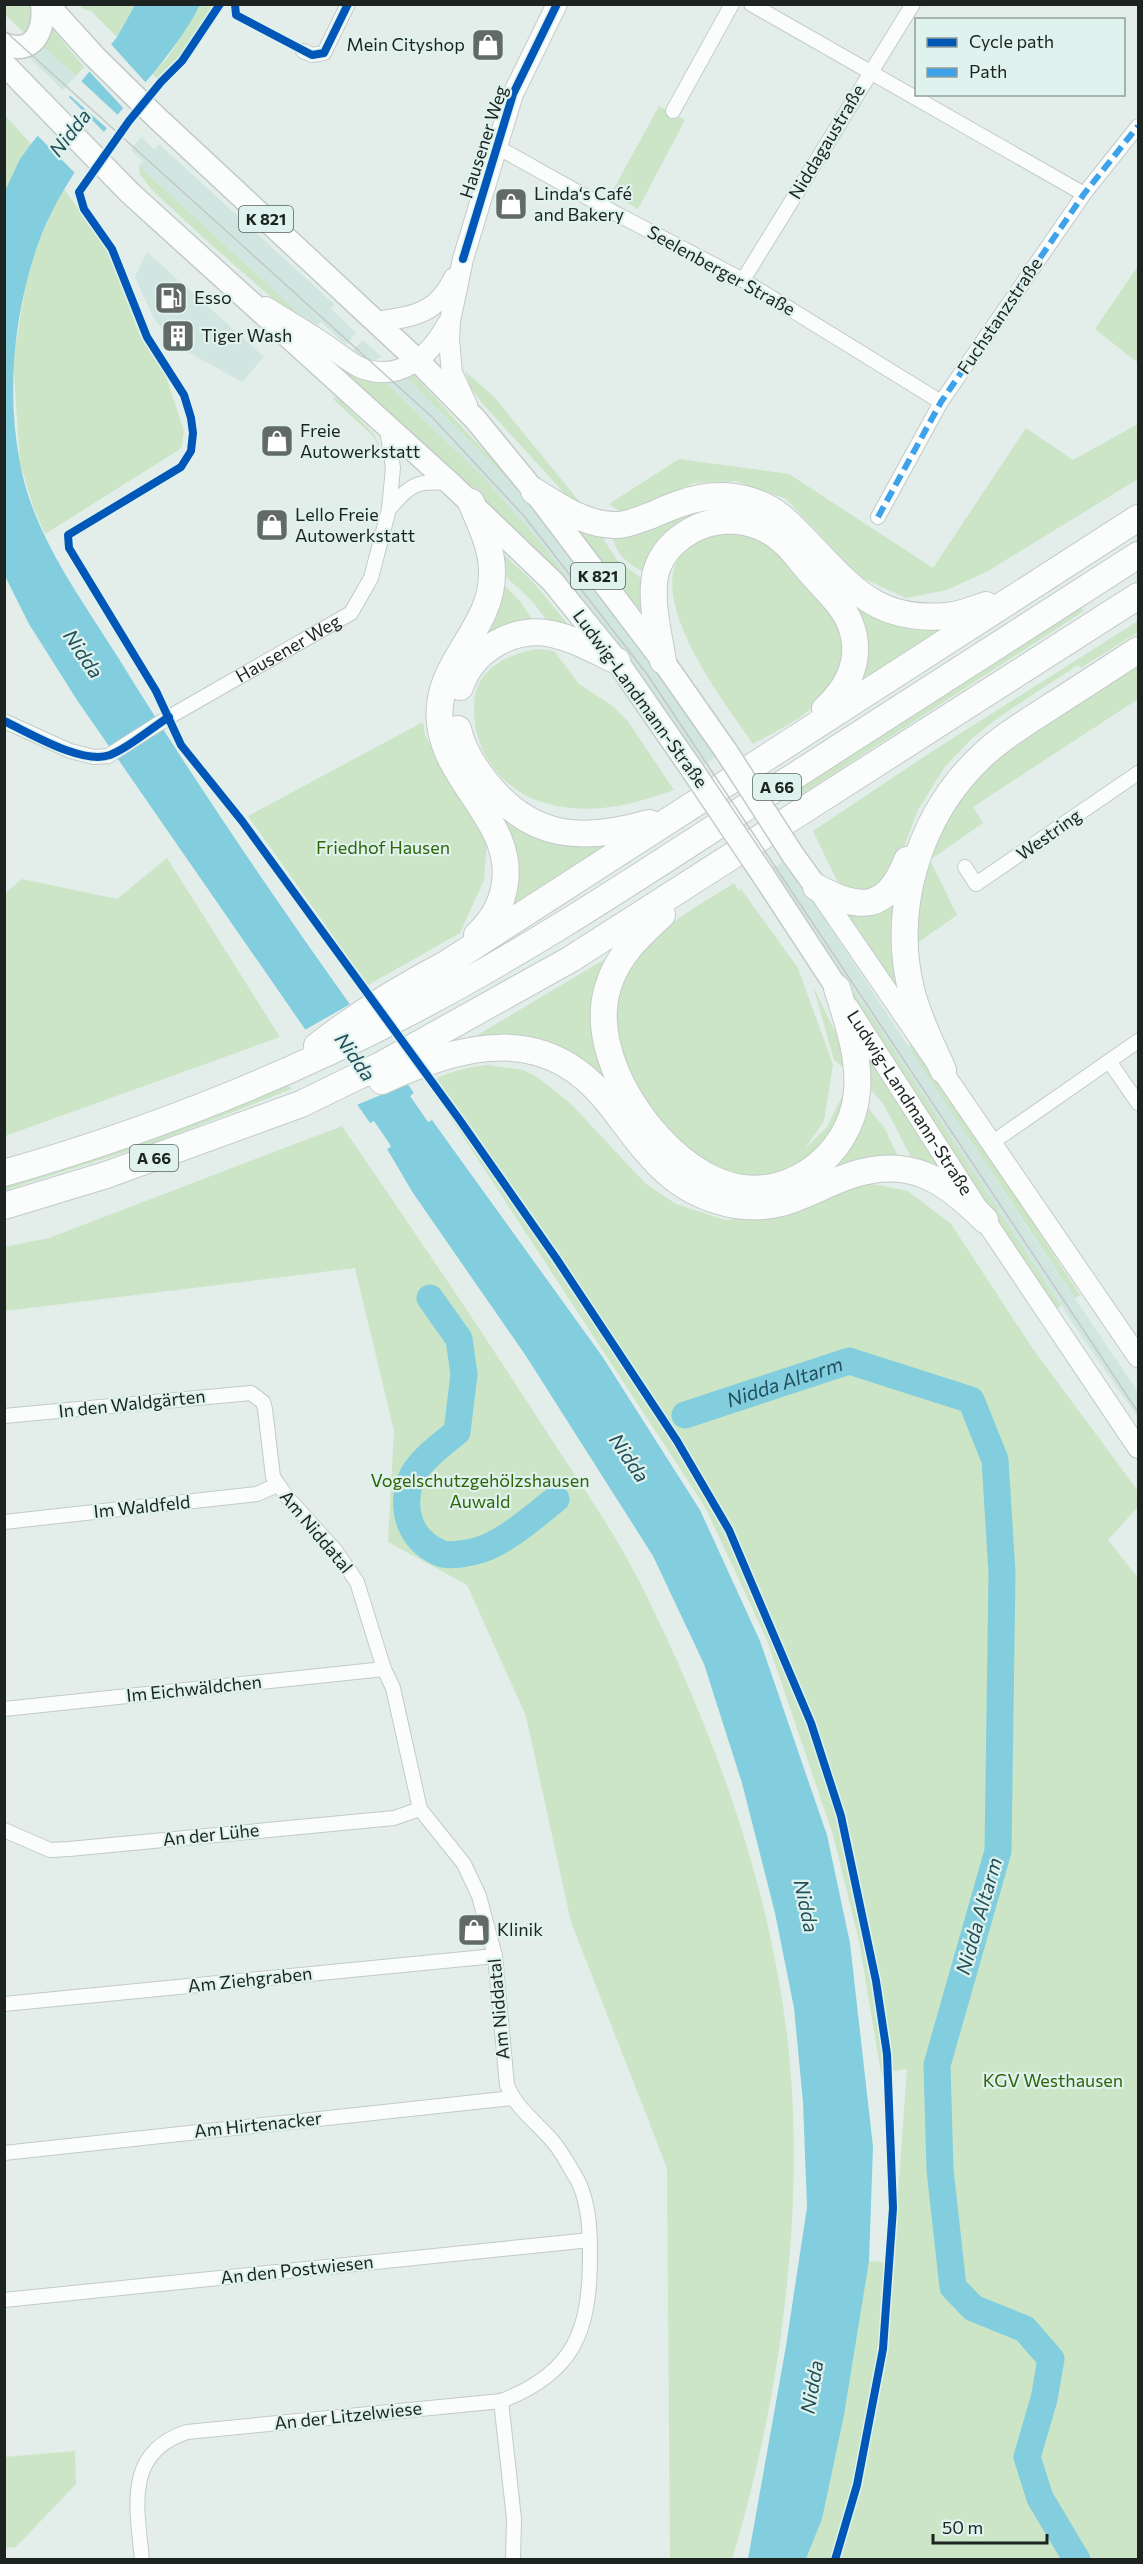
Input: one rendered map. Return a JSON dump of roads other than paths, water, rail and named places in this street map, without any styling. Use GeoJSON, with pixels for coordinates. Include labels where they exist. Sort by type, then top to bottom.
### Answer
{"type":"FeatureCollection","features":[{"type":"Feature","properties":{"kind":"highway"},"geometry":{"type":"LineString","coordinates":[[534,491],[585,519],[618,525],[639,520],[696,497],[725,495],[753,501],[771,508],[784,518],[850,587],[880,608],[911,616],[949,616],[1015,596]]}},
{"type":"Feature","properties":{"kind":"highway"},"geometry":{"type":"LineString","coordinates":[[446,964],[493,917],[503,896],[506,875],[505,857],[498,836],[456,771],[442,739],[440,724],[440,694],[444,680],[483,617],[491,592],[490,553],[462,493]]}},
{"type":"Feature","properties":{"kind":"highway"},"geometry":{"type":"LineString","coordinates":[[281,1074],[348,1022],[396,990],[446,964],[672,816],[1138,518]]}},
{"type":"Feature","properties":{"kind":"highway"},"geometry":{"type":"LineString","coordinates":[[663,661],[653,598],[657,567],[667,550],[690,530],[705,523],[723,520],[741,521],[769,531],[784,542],[836,602],[850,623],[854,643],[854,663],[848,682],[834,700],[787,743]]}},
{"type":"Feature","properties":{"kind":"highway","name":"A 66"},"geometry":{"type":"LineString","coordinates":[[4,1173],[155,1124],[281,1074],[411,1012],[556,929],[1138,555]]}},
{"type":"Feature","properties":{"kind":"highway","name":"A 66"},"geometry":{"type":"LineString","coordinates":[[4,1206],[117,1171],[301,1104],[355,1093],[405,1070],[572,959],[1138,596]]}},
{"type":"Feature","properties":{"kind":"highway"},"geometry":{"type":"LineString","coordinates":[[617,661],[575,641],[551,634],[530,633],[505,639],[493,645],[474,661],[462,683],[456,706],[459,733],[471,760],[490,788],[515,811],[547,828],[585,835],[604,834],[672,816]]}},
{"type":"Feature","properties":{"kind":"highway"},"geometry":{"type":"LineString","coordinates":[[816,887],[838,898],[861,903],[879,899],[889,893],[897,884],[930,808],[959,768],[1020,717],[1138,641]]}},
{"type":"Feature","properties":{"kind":"highway"},"geometry":{"type":"LineString","coordinates":[[943,1070],[917,1011],[905,952],[909,891],[926,835],[950,793],[983,755],[1017,729],[1138,650]]}},
{"type":"Feature","properties":{"kind":"highway"},"geometry":{"type":"LineString","coordinates":[[704,876],[624,954],[607,988],[604,1010],[605,1036],[621,1081],[646,1124],[665,1146],[693,1168],[717,1181],[742,1187],[768,1187],[793,1181],[812,1171],[830,1155],[843,1138],[851,1121],[857,1091],[856,1063],[837,988]]}},
{"type":"Feature","properties":{"kind":"highway"},"geometry":{"type":"LineString","coordinates":[[436,1048],[467,1050],[509,1047],[549,1055],[567,1064],[597,1089],[653,1160],[681,1183],[714,1200],[756,1206],[784,1203],[851,1176],[880,1169],[910,1170],[943,1184],[960,1195],[985,1220]]}},
{"type":"Feature","properties":{"kind":"main road"},"geometry":{"type":"LineString","coordinates":[[4,44],[24,46],[36,38],[43,24],[42,4]]}},
{"type":"Feature","properties":{"kind":"main road","name":"K 821"},"geometry":{"type":"LineString","coordinates":[[47,4],[94,56],[156,117],[418,361],[476,420],[534,491],[663,661],[726,751],[794,855],[993,1142],[1138,1358]]}},
{"type":"Feature","properties":{"kind":"main road","name":"Hausener Weg"},"geometry":{"type":"LineString","coordinates":[[450,321],[463,259],[513,94],[557,4]]}},
{"type":"Feature","properties":{"kind":"main road","name":"Ludwig-Landmann-Straße"},"geometry":{"type":"LineString","coordinates":[[4,64],[112,175],[387,428],[462,493],[554,582],[617,661],[693,771],[837,988],[985,1220],[1138,1448]]}},
{"type":"Feature","properties":{"kind":"main road"},"geometry":{"type":"LineString","coordinates":[[376,322],[409,317],[426,311],[450,286],[463,259]]}},
{"type":"Feature","properties":{"kind":"main road"},"geometry":{"type":"LineString","coordinates":[[233,287],[365,369],[374,372],[392,372],[418,361],[436,345],[450,321]]}},
{"type":"Feature","properties":{"kind":"main road"},"geometry":{"type":"LineString","coordinates":[[450,321],[449,349],[452,373],[461,395],[476,420]]}},
{"type":"Feature","properties":{"kind":"street"},"geometry":{"type":"LineString","coordinates":[[303,51],[312,56],[324,53],[348,4]]}},
{"type":"Feature","properties":{"kind":"street"},"geometry":{"type":"LineString","coordinates":[[673,111],[732,4]]}},
{"type":"Feature","properties":{"kind":"street"},"geometry":{"type":"LineString","coordinates":[[751,4],[869,74],[1084,194]]}},
{"type":"Feature","properties":{"kind":"street","name":"Niddagaustraße"},"geometry":{"type":"LineString","coordinates":[[743,280],[913,4]]}},
{"type":"Feature","properties":{"kind":"street","name":"Fuchstanzstraße"},"geometry":{"type":"LineString","coordinates":[[878,517],[941,402],[1084,194],[1138,126]]}},
{"type":"Feature","properties":{"kind":"street","name":"Seelenberger Straße"},"geometry":{"type":"LineString","coordinates":[[497,147],[617,214],[743,280],[941,402]]}},
{"type":"Feature","properties":{"kind":"street","name":"Hausener Weg"},"geometry":{"type":"LineString","coordinates":[[4,721],[70,751],[94,758],[112,754],[161,722],[351,613],[371,578],[389,509],[393,468],[387,428]]}},
{"type":"Feature","properties":{"kind":"street","name":"Hausener Weg"},"geometry":{"type":"LineString","coordinates":[[389,509],[403,492],[412,486],[426,482],[462,493]]}},
{"type":"Feature","properties":{"kind":"street","name":"Westring"},"geometry":{"type":"LineString","coordinates":[[965,867],[976,884],[1138,773]]}},
{"type":"Feature","properties":{"kind":"street"},"geometry":{"type":"LineString","coordinates":[[993,1142],[1138,1041]]}},
{"type":"Feature","properties":{"kind":"street"},"geometry":{"type":"LineString","coordinates":[[1109,1061],[1138,1103]]}},
{"type":"Feature","properties":{"kind":"street","name":"In den Waldgärten"},"geometry":{"type":"LineString","coordinates":[[4,1416],[239,1393],[251,1393],[258,1396]]}},
{"type":"Feature","properties":{"kind":"street","name":"Am Niddatal"},"geometry":{"type":"LineString","coordinates":[[258,1396],[265,1409],[271,1466],[277,1485],[321,1533],[357,1582],[384,1669],[393,1688],[420,1809],[464,1864],[479,1896],[495,1956],[507,2085],[512,2098]]}},
{"type":"Feature","properties":{"kind":"street","name":"Im Waldfeld"},"geometry":{"type":"LineString","coordinates":[[4,1522],[257,1494],[277,1485]]}},
{"type":"Feature","properties":{"kind":"street","name":"Im Eichwäldchen"},"geometry":{"type":"LineString","coordinates":[[4,1709],[384,1669]]}},
{"type":"Feature","properties":{"kind":"street","name":"An der Lühe"},"geometry":{"type":"LineString","coordinates":[[4,1830],[50,1850],[394,1818],[420,1809]]}},
{"type":"Feature","properties":{"kind":"street","name":"Am Ziehgraben"},"geometry":{"type":"LineString","coordinates":[[4,2004],[495,1956]]}},
{"type":"Feature","properties":{"kind":"street"},"geometry":{"type":"LineString","coordinates":[[512,2098],[556,2145],[578,2181],[587,2206],[590,2240],[586,2314],[575,2344],[563,2360],[540,2382],[520,2394],[501,2401],[514,2519],[513,2559]]}},
{"type":"Feature","properties":{"kind":"street","name":"Am Hirtenacker"},"geometry":{"type":"LineString","coordinates":[[4,2153],[512,2098]]}},
{"type":"Feature","properties":{"kind":"street","name":"An den Postwiesen"},"geometry":{"type":"LineString","coordinates":[[4,2300],[590,2240]]}},
{"type":"Feature","properties":{"kind":"street","name":"An der Litzelwiese"},"geometry":{"type":"LineString","coordinates":[[142,2559],[136,2490],[149,2458],[168,2440],[177,2435],[187,2432],[501,2401]]}},
{"type":"Feature","properties":{"kind":"water","name":"Nidda"},"geometry":{"type":"Polygon","coordinates":[[[135,5],[200,5],[170,51],[86,156],[59,198],[38,244],[23,297],[13,380],[16,436],[26,490],[47,541],[74,589],[226,825],[337,987],[414,1093],[410,1096],[428,1122],[432,1120],[602,1356],[700,1510],[760,1641],[827,1835],[850,1943],[873,2147],[869,2261],[844,2415],[822,2519],[806,2559],[748,2559],[786,2346],[807,2207],[803,2102],[794,2008],[775,1913],[742,1783],[704,1664],[653,1556],[526,1356],[413,1193],[387,1149],[391,1147],[389,1143],[374,1121],[370,1123],[77,700],[29,624],[4,574],[4,193],[20,159],[117,37],[135,5]]]}},
{"type":"Feature","properties":{"kind":"waterway","name":"Nidda Altarm"},"geometry":{"type":"LineString","coordinates":[[430,1298],[459,1339],[464,1374],[457,1432],[424,1460],[410,1481],[407,1492],[408,1514],[415,1532],[421,1540],[440,1553],[448,1555],[476,1551],[497,1543],[556,1499]]}},
{"type":"Feature","properties":{"kind":"waterway","name":"Nidda Altarm"},"geometry":{"type":"LineString","coordinates":[[685,1415],[849,1361],[971,1400],[995,1460],[1002,1573],[998,1851],[937,2065],[940,2170],[953,2287],[973,2308],[1025,2329],[1051,2359],[1044,2399],[1027,2457],[1040,2498],[1077,2560]]}},
{"type":"Feature","properties":{"kind":"tram line"},"geometry":{"type":"LineString","coordinates":[[4,30],[432,417],[524,516],[647,674],[1138,1412]]}},
{"type":"Feature","properties":{"kind":"place","name":"Mein Cityshop"},"geometry":{"type":"Point","coordinates":[488,45]}},
{"type":"Feature","properties":{"kind":"place","name":"Linda‘s Café and Bakery"},"geometry":{"type":"Point","coordinates":[511,204]}},
{"type":"Feature","properties":{"kind":"place","name":"Esso"},"geometry":{"type":"Point","coordinates":[171,298]}},
{"type":"Feature","properties":{"kind":"place","name":"Tiger Wash"},"geometry":{"type":"Point","coordinates":[178,336]}},
{"type":"Feature","properties":{"kind":"place","name":"Freie Autowerkstatt"},"geometry":{"type":"Point","coordinates":[277,441]}},
{"type":"Feature","properties":{"kind":"place","name":"Lello Freie Autowerkstatt"},"geometry":{"type":"Point","coordinates":[272,525]}},
{"type":"Feature","properties":{"kind":"place","name":"Klinik"},"geometry":{"type":"Point","coordinates":[474,1930]}},
{"type":"Feature","properties":{"kind":"park label","name":"Friedhof Hausen"},"geometry":{"type":"Point","coordinates":[383,848]}},
{"type":"Feature","properties":{"kind":"park label","name":"Vogelschutzgehölzshausen Auwald"},"geometry":{"type":"Point","coordinates":[480,1491]}},
{"type":"Feature","properties":{"kind":"park label","name":"KGV Westhausen"},"geometry":{"type":"Point","coordinates":[1053,2081]}}]}
